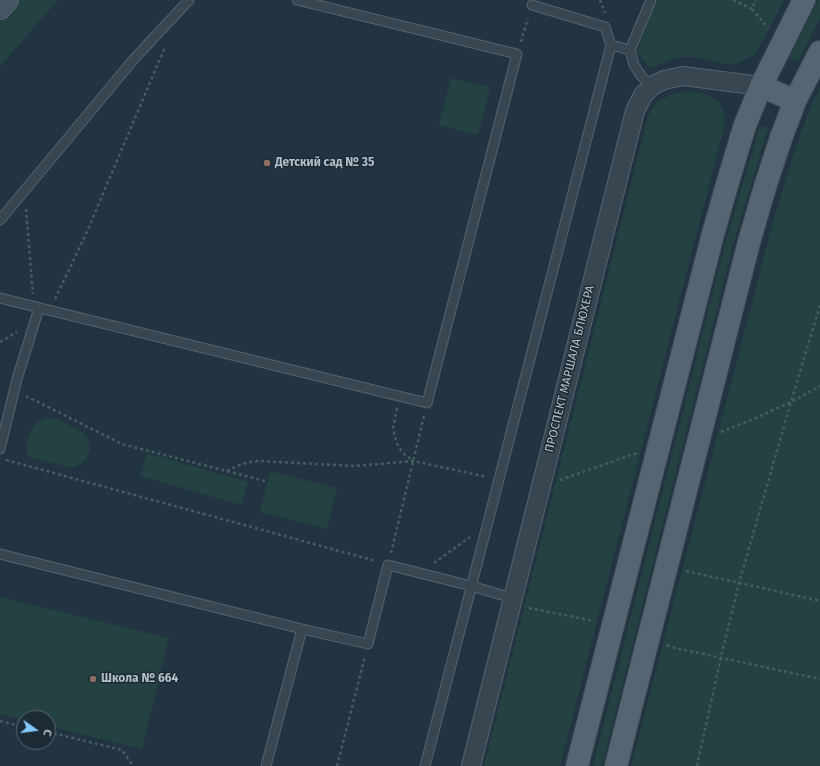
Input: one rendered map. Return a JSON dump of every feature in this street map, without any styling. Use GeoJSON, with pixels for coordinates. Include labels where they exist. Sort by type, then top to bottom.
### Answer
{"type":"FeatureCollection","features":[{"type":"Feature","properties":{"kind":"main road"},"geometry":{"type":"LineString","coordinates":[[577,766],[713,234],[729,178],[745,125],[761,86],[804,0]]}},
{"type":"Feature","properties":{"kind":"main road"},"geometry":{"type":"LineString","coordinates":[[616,766],[749,242],[781,138],[795,101],[820,52]]}},
{"type":"Feature","properties":{"kind":"main road"},"geometry":{"type":"LineString","coordinates":[[761,86],[795,101]]}},
{"type":"Feature","properties":{"kind":"street"},"geometry":{"type":"LineString","coordinates":[[0,8],[7,0]]}},
{"type":"Feature","properties":{"kind":"street","name":"ПРОСПЕКТ МАРШАЛА БЛЮХЕРА"},"geometry":{"type":"LineString","coordinates":[[471,766],[635,110],[643,95],[652,86],[664,80],[683,76],[761,86]]}},
{"type":"Feature","properties":{"kind":"lane"},"geometry":{"type":"LineString","coordinates":[[0,220],[134,59],[189,0]]}},
{"type":"Feature","properties":{"kind":"lane"},"geometry":{"type":"LineString","coordinates":[[0,298],[427,403],[517,54],[297,0]]}},
{"type":"Feature","properties":{"kind":"lane"},"geometry":{"type":"LineString","coordinates":[[651,0],[630,50],[634,65],[642,77],[652,86]]}},
{"type":"Feature","properties":{"kind":"lane"},"geometry":{"type":"LineString","coordinates":[[425,766],[611,45],[605,27],[532,5]]}},
{"type":"Feature","properties":{"kind":"lane"},"geometry":{"type":"LineString","coordinates":[[611,45],[630,50]]}},
{"type":"Feature","properties":{"kind":"lane"},"geometry":{"type":"LineString","coordinates":[[0,449],[36,307]]}},
{"type":"Feature","properties":{"kind":"lane"},"geometry":{"type":"LineString","coordinates":[[0,554],[368,644],[388,564],[512,598]]}},
{"type":"Feature","properties":{"kind":"lane"},"geometry":{"type":"LineString","coordinates":[[266,766],[302,629]]}},
{"type":"Feature","properties":{"kind":"path"},"geometry":{"type":"LineString","coordinates":[[732,0],[752,9],[756,0]]}},
{"type":"Feature","properties":{"kind":"path"},"geometry":{"type":"LineString","coordinates":[[517,54],[532,5]]}},
{"type":"Feature","properties":{"kind":"path"},"geometry":{"type":"LineString","coordinates":[[50,310],[86,234],[166,45]]}},
{"type":"Feature","properties":{"kind":"path"},"geometry":{"type":"LineString","coordinates":[[25,190],[36,307]]}},
{"type":"Feature","properties":{"kind":"path"},"geometry":{"type":"LineString","coordinates":[[696,766],[739,582],[820,305]]}},
{"type":"Feature","properties":{"kind":"path"},"geometry":{"type":"LineString","coordinates":[[15,390],[122,444],[266,481]]}},
{"type":"Feature","properties":{"kind":"path"},"geometry":{"type":"LineString","coordinates":[[400,396],[394,428],[395,437],[398,446],[405,455],[413,461]]}},
{"type":"Feature","properties":{"kind":"path"},"geometry":{"type":"LineString","coordinates":[[0,458],[388,564],[427,403]]}},
{"type":"Feature","properties":{"kind":"path"},"geometry":{"type":"LineString","coordinates":[[227,471],[242,464],[259,461],[355,466],[413,461],[499,480]]}},
{"type":"Feature","properties":{"kind":"path"},"geometry":{"type":"LineString","coordinates":[[420,573],[487,525]]}},
{"type":"Feature","properties":{"kind":"path"},"geometry":{"type":"LineString","coordinates":[[667,566],[820,600]]}},
{"type":"Feature","properties":{"kind":"path"},"geometry":{"type":"LineString","coordinates":[[337,766],[368,644]]}},
{"type":"Feature","properties":{"kind":"path"},"geometry":{"type":"LineString","coordinates":[[0,721],[16,725]]}},
{"type":"Feature","properties":{"kind":"path"},"geometry":{"type":"LineString","coordinates":[[56,734],[122,750],[131,763],[131,766]]}},
{"type":"Feature","properties":{"kind":"green space"},"geometry":{"type":"Polygon","coordinates":[[[19,0],[58,0],[0,66],[0,22],[19,0]]]}},
{"type":"Feature","properties":{"kind":"green space"},"geometry":{"type":"Polygon","coordinates":[[[657,0],[784,0],[754,55],[736,64],[723,64],[694,57],[682,57],[650,68],[637,53],[653,6],[657,0]]]}},
{"type":"Feature","properties":{"kind":"green space"},"geometry":{"type":"Polygon","coordinates":[[[818,0],[820,0],[820,18],[799,59],[797,61],[793,61],[790,58],[790,55],[818,0]]]}},
{"type":"Feature","properties":{"kind":"green space"},"geometry":{"type":"Polygon","coordinates":[[[451,78],[490,87],[478,135],[439,125],[451,78]]]}},
{"type":"Feature","properties":{"kind":"green space"},"geometry":{"type":"Polygon","coordinates":[[[820,88],[820,766],[631,766],[773,222],[792,158],[810,108],[820,88]]]}},
{"type":"Feature","properties":{"kind":"green space"},"geometry":{"type":"Polygon","coordinates":[[[691,91],[706,94],[718,101],[724,112],[725,123],[560,766],[484,766],[648,116],[658,101],[673,94],[691,91]]]}},
{"type":"Feature","properties":{"kind":"green space"},"geometry":{"type":"Polygon","coordinates":[[[760,126],[768,128],[734,242],[602,766],[593,766],[726,240],[760,126]]]}},
{"type":"Feature","properties":{"kind":"green space"},"geometry":{"type":"Polygon","coordinates":[[[46,418],[55,418],[85,434],[89,441],[90,449],[87,458],[81,464],[72,468],[29,457],[26,451],[27,442],[31,431],[38,422],[46,418]]]}},
{"type":"Feature","properties":{"kind":"green space"},"geometry":{"type":"Polygon","coordinates":[[[147,453],[248,482],[241,505],[140,476],[147,453]]]}},
{"type":"Feature","properties":{"kind":"green space"},"geometry":{"type":"Polygon","coordinates":[[[270,471],[337,488],[327,529],[260,512],[270,471]]]}},
{"type":"Feature","properties":{"kind":"green space","name":"Школа № 664"},"geometry":{"type":"Polygon","coordinates":[[[0,597],[169,638],[142,749],[56,728],[56,710],[16,710],[16,718],[0,714],[0,597]]]}},
{"type":"Feature","properties":{"kind":"place","name":"Детский сад № 35"},"geometry":{"type":"Point","coordinates":[267,163]}},
{"type":"Feature","properties":{"kind":"place","name":"Школа № 664"},"geometry":{"type":"Point","coordinates":[93,679]}}]}
